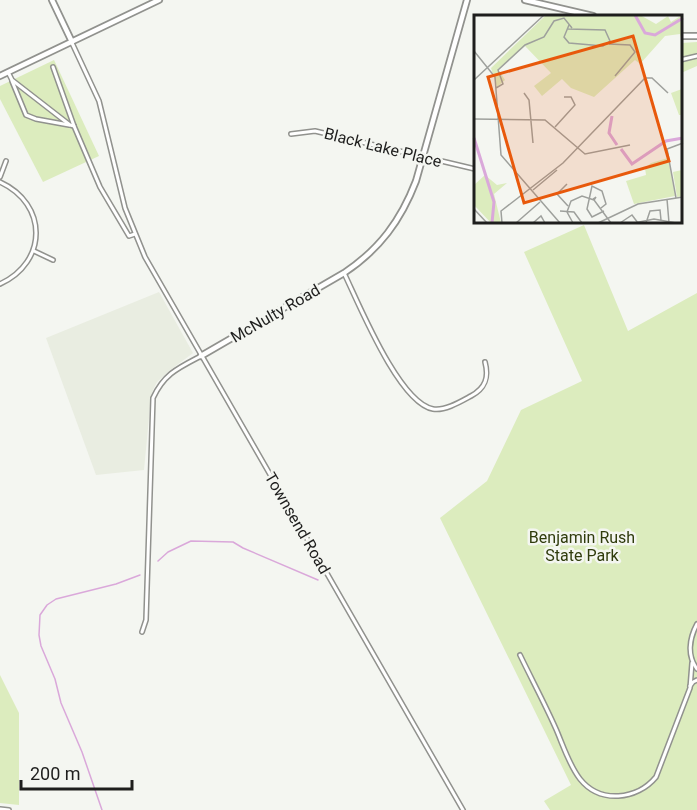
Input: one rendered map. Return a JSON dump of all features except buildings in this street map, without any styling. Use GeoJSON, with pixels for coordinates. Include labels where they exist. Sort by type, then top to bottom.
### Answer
{"type":"FeatureCollection","features":[{"type":"Feature","properties":{"kind":"street","name":"Townsend Road"},"geometry":{"type":"LineString","coordinates":[[52,0],[99,101],[117,182],[145,257],[463,810]]}},
{"type":"Feature","properties":{"kind":"street"},"geometry":{"type":"LineString","coordinates":[[0,75],[159,0]]}},
{"type":"Feature","properties":{"kind":"street","name":"McNulty Road"},"geometry":{"type":"LineString","coordinates":[[142,632],[146,620],[153,398],[159,385],[171,372],[344,273],[362,261],[392,230],[409,200],[467,0]]}},
{"type":"Feature","properties":{"kind":"street"},"geometry":{"type":"LineString","coordinates":[[525,0],[589,15]]}},
{"type":"Feature","properties":{"kind":"street"},"geometry":{"type":"LineString","coordinates":[[682,60],[697,56]]}},
{"type":"Feature","properties":{"kind":"street","name":"Townsend Road"},"geometry":{"type":"LineString","coordinates":[[53,67],[72,125],[100,187],[129,236],[135,234]]}},
{"type":"Feature","properties":{"kind":"street"},"geometry":{"type":"LineString","coordinates":[[8,72],[26,115],[72,125]]}},
{"type":"Feature","properties":{"kind":"street"},"geometry":{"type":"LineString","coordinates":[[12,80],[72,125]]}},
{"type":"Feature","properties":{"kind":"street","name":"Black Lake Place"},"geometry":{"type":"LineString","coordinates":[[291,134],[315,131],[474,170]]}},
{"type":"Feature","properties":{"kind":"street"},"geometry":{"type":"LineString","coordinates":[[0,177],[6,161]]}},
{"type":"Feature","properties":{"kind":"street"},"geometry":{"type":"LineString","coordinates":[[0,182],[10,186],[20,195],[33,215],[36,229],[34,251],[30,260],[19,273],[0,284]]}},
{"type":"Feature","properties":{"kind":"street"},"geometry":{"type":"LineString","coordinates":[[34,251],[53,260]]}},
{"type":"Feature","properties":{"kind":"street"},"geometry":{"type":"LineString","coordinates":[[344,273],[387,360],[414,399],[425,406],[444,409],[473,395],[487,379],[485,362]]}},
{"type":"Feature","properties":{"kind":"street"},"geometry":{"type":"LineString","coordinates":[[690,688],[692,663],[690,645],[697,624]]}},
{"type":"Feature","properties":{"kind":"street"},"geometry":{"type":"LineString","coordinates":[[520,655],[579,778],[592,789],[608,795],[634,794],[656,777],[690,688],[697,680]]}},
{"type":"Feature","properties":{"kind":"street"},"geometry":{"type":"LineString","coordinates":[[692,663],[697,669]]}},
{"type":"Feature","properties":{"kind":"street"},"geometry":{"type":"LineString","coordinates":[[0,809],[9,810]]}},
{"type":"Feature","properties":{"kind":"shaded area"},"geometry":{"type":"Polygon","coordinates":[[[159,292],[193,353],[157,382],[153,390],[144,470],[96,475],[46,338],[159,292]]]}},
{"type":"Feature","properties":{"kind":"green space"},"geometry":{"type":"Polygon","coordinates":[[[697,42],[697,66],[682,73],[682,43],[697,42]]]}},
{"type":"Feature","properties":{"kind":"green space"},"geometry":{"type":"Polygon","coordinates":[[[54,60],[99,156],[43,182],[0,99],[0,86],[54,60]]]}},
{"type":"Feature","properties":{"kind":"green space","name":"Benjamin Rush State Park"},"geometry":{"type":"Polygon","coordinates":[[[584,225],[628,331],[697,293],[697,810],[550,810],[544,801],[571,785],[440,518],[487,481],[521,410],[582,381],[524,252],[584,225]]]}},
{"type":"Feature","properties":{"kind":"green space"},"geometry":{"type":"Polygon","coordinates":[[[0,675],[19,713],[19,805],[0,803],[0,675]]]}},
{"type":"Feature","properties":{"kind":"waterway"},"geometry":{"type":"LineString","coordinates":[[158,561],[168,552],[191,541],[233,542],[318,580]]}},
{"type":"Feature","properties":{"kind":"waterway"},"geometry":{"type":"LineString","coordinates":[[102,810],[41,646],[40,615],[47,605],[56,599],[116,584],[140,575]]}}]}
